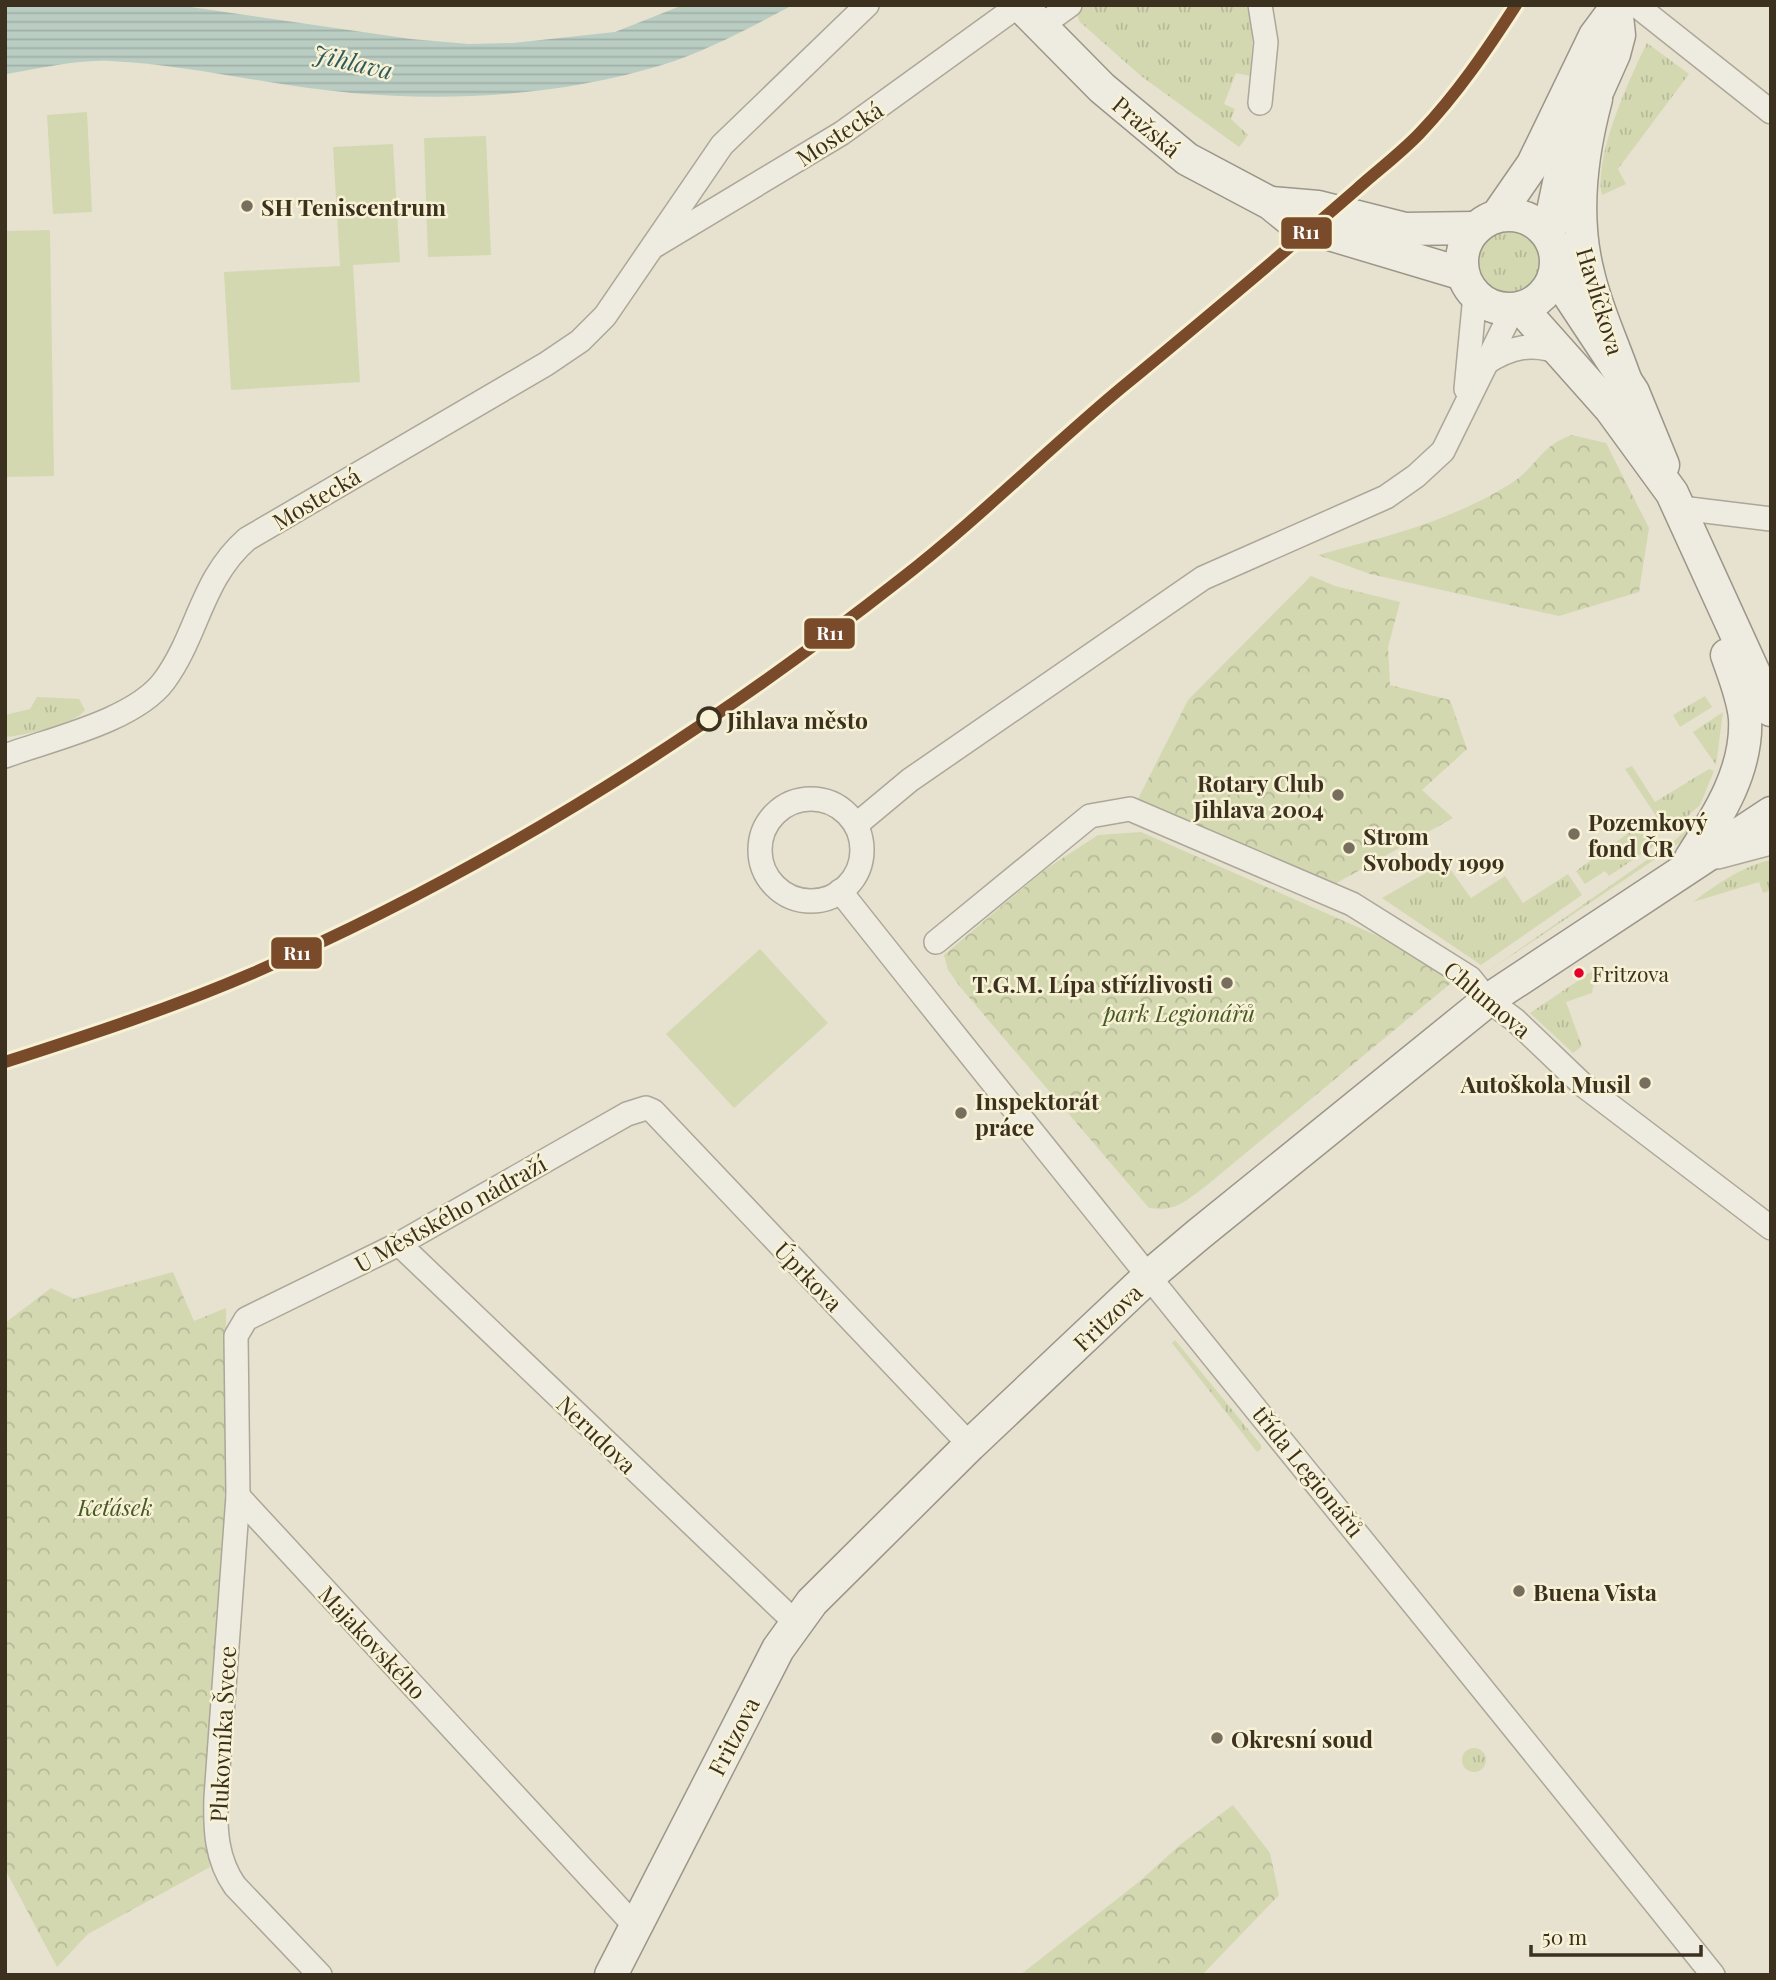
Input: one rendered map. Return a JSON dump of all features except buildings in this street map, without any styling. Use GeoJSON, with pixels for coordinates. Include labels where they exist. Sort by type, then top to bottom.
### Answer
{"type":"FeatureCollection","features":[{"type":"Feature","properties":{"kind":"street","name":"Mostecká"},"geometry":{"type":"LineString","coordinates":[[5,756],[126,712],[162,684],[174,665],[215,578],[234,551],[299,507],[547,364],[580,341],[605,316],[722,145],[867,5]]}},
{"type":"Feature","properties":{"kind":"street"},"geometry":{"type":"LineString","coordinates":[[1027,12],[1070,5]]}},
{"type":"Feature","properties":{"kind":"street"},"geometry":{"type":"LineString","coordinates":[[1260,5],[1266,42],[1261,103]]}},
{"type":"Feature","properties":{"kind":"street"},"geometry":{"type":"LineString","coordinates":[[1464,403],[1469,285],[1463,250],[1533,164],[1595,36],[1623,6],[1771,112]]}},
{"type":"Feature","properties":{"kind":"street","name":"Havlíčkova"},"geometry":{"type":"LineString","coordinates":[[1623,6],[1617,44],[1596,99],[1584,142],[1580,201],[1582,240],[1588,274],[1625,379],[1653,434],[1676,501],[1710,583],[1771,710]]}},
{"type":"Feature","properties":{"kind":"street","name":"Mostecká"},"geometry":{"type":"LineString","coordinates":[[651,249],[842,133],[1027,12]]}},
{"type":"Feature","properties":{"kind":"street","name":"Pražská"},"geometry":{"type":"LineString","coordinates":[[1027,12],[1102,89],[1187,159],[1270,203],[1296,224],[1469,285]]}},
{"type":"Feature","properties":{"kind":"street","name":"Havlíčkova"},"geometry":{"type":"LineString","coordinates":[[1548,235],[1561,173],[1583,119],[1596,99]]}},
{"type":"Feature","properties":{"kind":"street","name":"Pražská"},"geometry":{"type":"LineString","coordinates":[[1270,203],[1318,207],[1405,229],[1487,222]]}},
{"type":"Feature","properties":{"kind":"street","name":"Havlíčkova"},"geometry":{"type":"LineString","coordinates":[[1469,285],[1497,308],[1517,309],[1542,296],[1555,274],[1555,250],[1548,235],[1530,219],[1514,215],[1487,222]]}},
{"type":"Feature","properties":{"kind":"street","name":"Havlíčkova"},"geometry":{"type":"LineString","coordinates":[[1555,274],[1586,326],[1625,379]]}},
{"type":"Feature","properties":{"kind":"street"},"geometry":{"type":"LineString","coordinates":[[851,818],[1203,578],[1386,497],[1416,476],[1443,451],[1464,403],[1517,309]]}},
{"type":"Feature","properties":{"kind":"street","name":"Havlíčkova"},"geometry":{"type":"LineString","coordinates":[[1517,309],[1563,354],[1610,408],[1676,501]]}},
{"type":"Feature","properties":{"kind":"street"},"geometry":{"type":"LineString","coordinates":[[1485,364],[1505,351],[1520,347],[1539,346],[1563,354]]}},
{"type":"Feature","properties":{"kind":"street"},"geometry":{"type":"LineString","coordinates":[[1676,501],[1771,519]]}},
{"type":"Feature","properties":{"kind":"street"},"geometry":{"type":"LineString","coordinates":[[1685,867],[1720,814],[1737,769],[1745,732],[1742,704],[1719,632],[1710,583]]}},
{"type":"Feature","properties":{"kind":"street"},"geometry":{"type":"LineString","coordinates":[[798,801],[823,801],[851,818],[862,841],[862,858],[856,874],[840,891],[816,901],[799,900],[783,893],[771,882],[763,867],[760,850],[762,834],[770,819],[783,808],[798,801]]}},
{"type":"Feature","properties":{"kind":"street","name":"Chlumova"},"geometry":{"type":"LineString","coordinates":[[936,942],[1090,816],[1130,809],[1352,904],[1470,978],[1488,1000],[1515,1020],[1583,1085],[1771,1228]]}},
{"type":"Feature","properties":{"kind":"street","name":"Fritzova"},"geometry":{"type":"LineString","coordinates":[[611,1975],[778,1649],[812,1602],[971,1445],[1149,1278],[1488,1000],[1685,867],[1771,813]]}},
{"type":"Feature","properties":{"kind":"street"},"geometry":{"type":"LineString","coordinates":[[1685,867],[1751,846],[1771,843]]}},
{"type":"Feature","properties":{"kind":"street","name":"třída Legionářů"},"geometry":{"type":"LineString","coordinates":[[840,891],[1149,1278],[1539,1754],[1713,1975]]}},
{"type":"Feature","properties":{"kind":"street","name":"U Městského nádraží"},"geometry":{"type":"LineString","coordinates":[[238,1496],[236,1336],[246,1319],[399,1244],[627,1114],[646,1108]]}},
{"type":"Feature","properties":{"kind":"street","name":"Úprkova"},"geometry":{"type":"LineString","coordinates":[[646,1108],[971,1445]]}},
{"type":"Feature","properties":{"kind":"street","name":"Nerudova"},"geometry":{"type":"LineString","coordinates":[[399,1244],[796,1623]]}},
{"type":"Feature","properties":{"kind":"street","name":"Majakovského"},"geometry":{"type":"LineString","coordinates":[[238,1496],[636,1927]]}},
{"type":"Feature","properties":{"kind":"street","name":"Plukovníka Švece"},"geometry":{"type":"LineString","coordinates":[[238,1496],[216,1797],[219,1850],[225,1872],[235,1886],[320,1975]]}},
{"type":"Feature","properties":{"kind":"green space"},"geometry":{"type":"Polygon","coordinates":[[[1085,5],[1245,5],[1252,31],[1250,76],[1236,73],[1224,104],[1235,109],[1231,119],[1248,135],[1239,147],[1141,76],[1080,22],[1076,12],[1085,5]]]}},
{"type":"Feature","properties":{"kind":"green space"},"geometry":{"type":"Polygon","coordinates":[[[1647,43],[1689,74],[1618,169],[1626,184],[1602,195],[1603,160],[1608,139],[1647,43]]]}},
{"type":"Feature","properties":{"kind":"green space"},"geometry":{"type":"Polygon","coordinates":[[[87,112],[92,212],[53,214],[47,115],[87,112]]]}},
{"type":"Feature","properties":{"kind":"green space"},"geometry":{"type":"Polygon","coordinates":[[[486,136],[491,255],[428,257],[424,138],[486,136]]]}},
{"type":"Feature","properties":{"kind":"green space"},"geometry":{"type":"Polygon","coordinates":[[[393,144],[400,262],[353,265],[360,382],[231,390],[224,272],[340,266],[333,147],[393,144]]]}},
{"type":"Feature","properties":{"kind":"green space"},"geometry":{"type":"Polygon","coordinates":[[[1510,228],[1523,231],[1534,238],[1541,249],[1544,262],[1541,275],[1534,286],[1523,293],[1510,296],[1497,293],[1486,286],[1479,275],[1476,262],[1479,249],[1486,238],[1497,231],[1510,228]]]}},
{"type":"Feature","properties":{"kind":"green space"},"geometry":{"type":"Polygon","coordinates":[[[50,230],[54,476],[5,477],[5,231],[50,230]]]}},
{"type":"Feature","properties":{"kind":"green space"},"geometry":{"type":"Polygon","coordinates":[[[1572,435],[1606,443],[1649,528],[1639,592],[1559,616],[1370,574],[1318,555],[1416,527],[1463,509],[1519,478],[1545,451],[1561,439],[1572,435]]]}},
{"type":"Feature","properties":{"kind":"green space"},"geometry":{"type":"Polygon","coordinates":[[[1311,576],[1335,586],[1400,602],[1388,647],[1390,685],[1450,700],[1467,749],[1422,790],[1453,818],[1333,885],[1160,813],[1138,799],[1188,700],[1311,576]]]}},
{"type":"Feature","properties":{"kind":"green space"},"geometry":{"type":"Polygon","coordinates":[[[1705,696],[1712,707],[1680,727],[1673,715],[1705,696]]]}},
{"type":"Feature","properties":{"kind":"green space"},"geometry":{"type":"Polygon","coordinates":[[[37,697],[79,699],[85,710],[60,724],[36,732],[5,737],[5,715],[30,709],[37,697]]]}},
{"type":"Feature","properties":{"kind":"green space"},"geometry":{"type":"Polygon","coordinates":[[[1723,712],[1716,765],[1693,732],[1723,712]]]}},
{"type":"Feature","properties":{"kind":"green space"},"geometry":{"type":"Polygon","coordinates":[[[1632,766],[1655,802],[1709,769],[1714,771],[1700,805],[1668,834],[1625,769],[1632,766]]]}},
{"type":"Feature","properties":{"kind":"green space"},"geometry":{"type":"Polygon","coordinates":[[[1697,821],[1688,837],[1484,974],[1674,841],[1697,821]]]}},
{"type":"Feature","properties":{"kind":"green space"},"geometry":{"type":"Polygon","coordinates":[[[1641,824],[1655,845],[1609,876],[1605,871],[1585,884],[1576,871],[1641,824]]]}},
{"type":"Feature","properties":{"kind":"green space","name":"park Legionářů"},"geometry":{"type":"Polygon","coordinates":[[[1141,832],[1419,954],[1456,979],[1206,1186],[1180,1204],[1158,1209],[1149,1208],[961,988],[948,970],[944,955],[1046,869],[1098,835],[1141,832]]]}},
{"type":"Feature","properties":{"kind":"green space"},"geometry":{"type":"Polygon","coordinates":[[[1771,860],[1771,890],[1763,893],[1759,882],[1693,902],[1740,871],[1771,860]]]}},
{"type":"Feature","properties":{"kind":"green space"},"geometry":{"type":"Polygon","coordinates":[[[1445,862],[1471,898],[1505,876],[1523,903],[1568,874],[1582,895],[1481,965],[1382,898],[1445,862]]]}},
{"type":"Feature","properties":{"kind":"green space"},"geometry":{"type":"Polygon","coordinates":[[[760,949],[828,1023],[734,1108],[666,1034],[760,949]]]}},
{"type":"Feature","properties":{"kind":"green space"},"geometry":{"type":"Polygon","coordinates":[[[1597,968],[1592,993],[1566,1002],[1582,1046],[1573,1053],[1530,1013],[1597,968]]]}},
{"type":"Feature","properties":{"kind":"green space","name":"Keťásek"},"geometry":{"type":"Polygon","coordinates":[[[173,1272],[194,1321],[226,1308],[227,1494],[204,1804],[210,1867],[88,1934],[57,1967],[5,1869],[5,1323],[51,1288],[74,1299],[173,1272]]]}},
{"type":"Feature","properties":{"kind":"green space"},"geometry":{"type":"Polygon","coordinates":[[[1175,1340],[1261,1445],[1261,1449],[1257,1452],[1172,1343],[1175,1340]]]}},
{"type":"Feature","properties":{"kind":"green space"},"geometry":{"type":"Polygon","coordinates":[[[1474,1748],[1483,1751],[1486,1760],[1483,1769],[1474,1772],[1465,1769],[1462,1760],[1465,1751],[1474,1748]]]}},
{"type":"Feature","properties":{"kind":"green space"},"geometry":{"type":"Polygon","coordinates":[[[1233,1805],[1270,1853],[1279,1895],[1202,1975],[1020,1975],[1140,1881],[1181,1844],[1233,1805]]]}},
{"type":"Feature","properties":{"kind":"water","name":"Jihlava"},"geometry":{"type":"Polygon","coordinates":[[[5,5],[177,5],[411,39],[469,44],[513,43],[615,32],[683,5],[793,5],[696,53],[625,75],[509,94],[430,97],[322,90],[171,67],[111,61],[71,63],[5,74],[5,5]]]}},
{"type":"Feature","properties":{"kind":"transit line","name":"R11"},"geometry":{"type":"LineString","coordinates":[[5,1062],[192,998],[340,934],[508,845],[670,746],[748,693],[929,556],[1092,413],[1405,148],[1459,87],[1516,5]]}},
{"type":"Feature","properties":{"kind":"place","name":"SH Teniscentrum"},"geometry":{"type":"Point","coordinates":[247,206]}},
{"type":"Feature","properties":{"kind":"place","name":"Jihlava město"},"geometry":{"type":"Point","coordinates":[709,719]}},
{"type":"Feature","properties":{"kind":"place","name":"Rotary Club Jihlava 2004"},"geometry":{"type":"Point","coordinates":[1338,795]}},
{"type":"Feature","properties":{"kind":"place","name":"Pozemkový fond ČR"},"geometry":{"type":"Point","coordinates":[1574,834]}},
{"type":"Feature","properties":{"kind":"place","name":"Strom Svobody 1999"},"geometry":{"type":"Point","coordinates":[1349,848]}},
{"type":"Feature","properties":{"kind":"place","name":"Fritzova"},"geometry":{"type":"Point","coordinates":[1579,973]}},
{"type":"Feature","properties":{"kind":"place","name":"T.G.M. Lípa střízlivosti"},"geometry":{"type":"Point","coordinates":[1227,983]}},
{"type":"Feature","properties":{"kind":"place","name":"Autoškola Musil"},"geometry":{"type":"Point","coordinates":[1645,1083]}},
{"type":"Feature","properties":{"kind":"place","name":"Inspektorát práce"},"geometry":{"type":"Point","coordinates":[961,1113]}},
{"type":"Feature","properties":{"kind":"place","name":"Buena Vista"},"geometry":{"type":"Point","coordinates":[1519,1591]}},
{"type":"Feature","properties":{"kind":"place","name":"Okresní soud"},"geometry":{"type":"Point","coordinates":[1217,1738]}}]}
